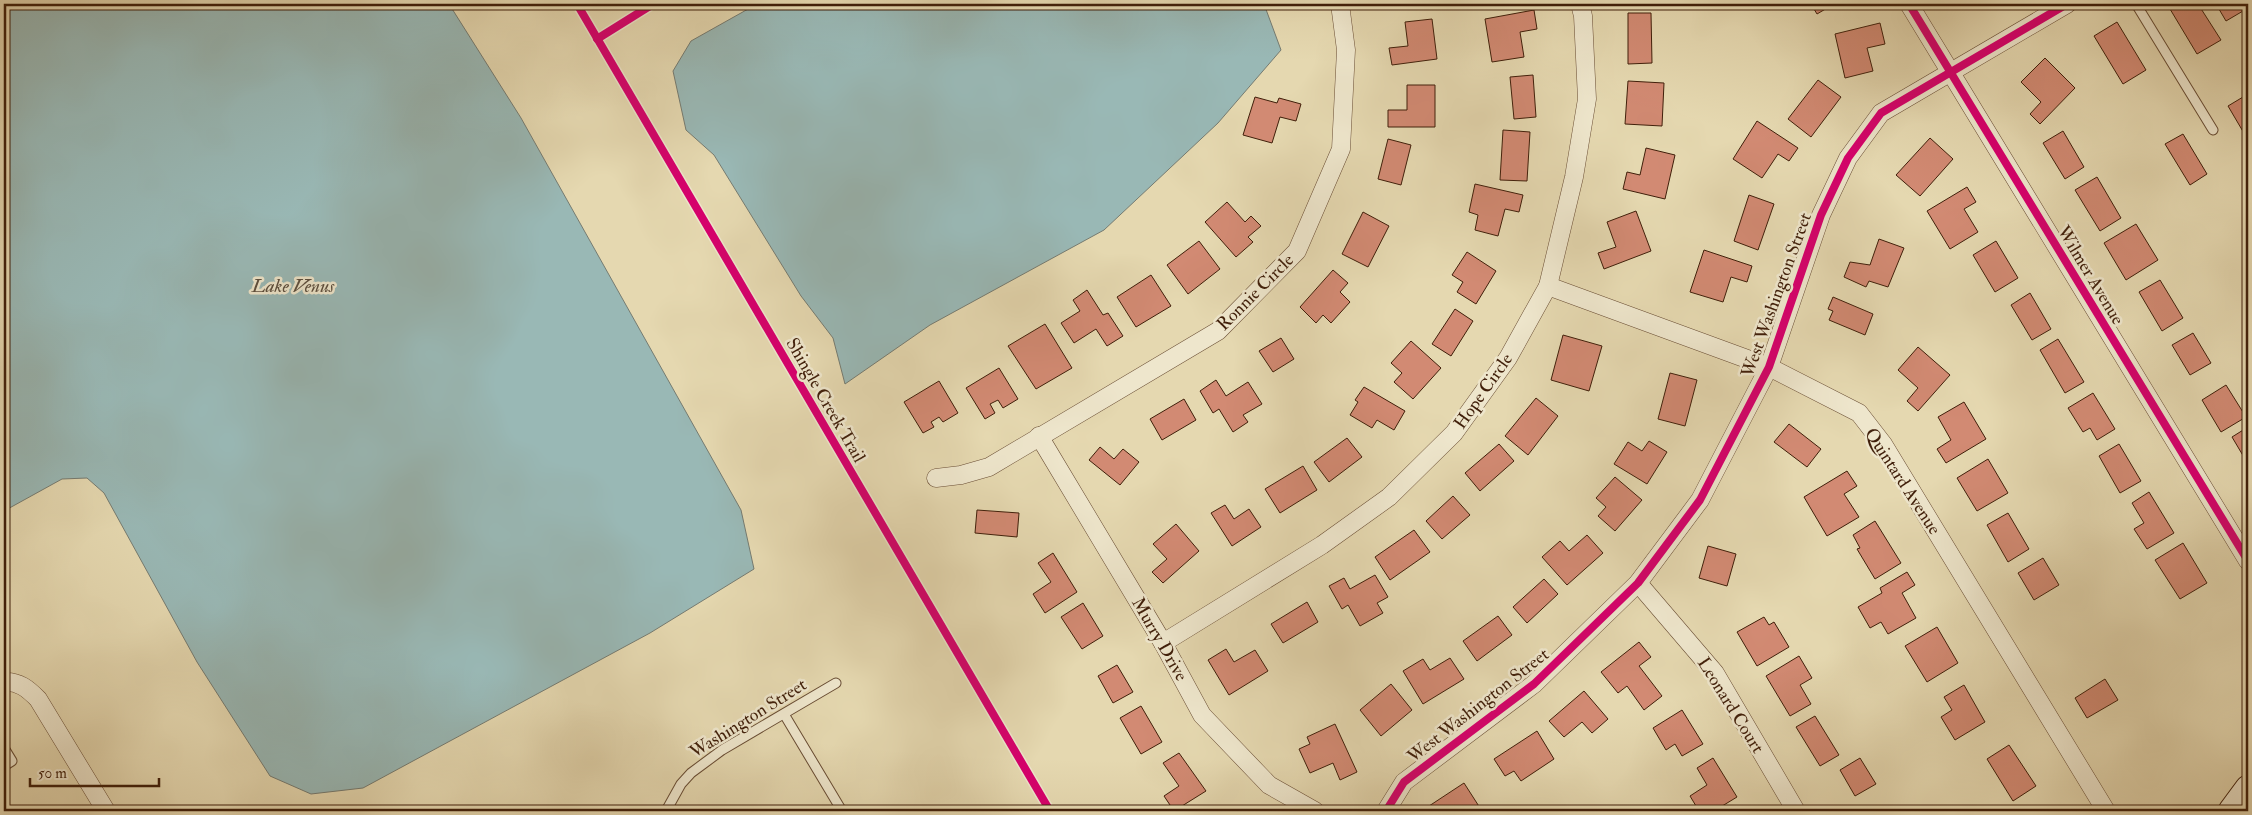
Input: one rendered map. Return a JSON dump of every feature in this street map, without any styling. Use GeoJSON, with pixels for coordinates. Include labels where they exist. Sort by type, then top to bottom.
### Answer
{"type":"FeatureCollection","features":[{"type":"Feature","properties":{"kind":"main road"},"geometry":{"type":"LineString","coordinates":[[2231,811],[2248,788]]}},
{"type":"Feature","properties":{"kind":"street","name":"Ronnie Circle"},"geometry":{"type":"LineString","coordinates":[[936,478],[962,475],[989,467],[1218,331],[1297,251],[1341,149],[1346,50],[1340,4]]}},
{"type":"Feature","properties":{"kind":"street","name":"Hope Circle"},"geometry":{"type":"LineString","coordinates":[[1163,643],[1322,545],[1389,497],[1454,433],[1508,358],[1548,286],[1574,178],[1587,99],[1583,16],[1580,4]]}},
{"type":"Feature","properties":{"kind":"street","name":"Wilmer Avenue"},"geometry":{"type":"LineString","coordinates":[[1909,4],[2248,561]]}},
{"type":"Feature","properties":{"kind":"street","name":"West Washington Street"},"geometry":{"type":"LineString","coordinates":[[1386,811],[1404,782],[1534,684],[1638,583],[1700,500],[1768,367],[1821,215],[1848,158],[1881,113],[2067,4]]}},
{"type":"Feature","properties":{"kind":"street","name":"Quintard Avenue"},"geometry":{"type":"LineString","coordinates":[[1548,286],[1768,367],[1859,413],[1883,444],[2106,811]]}},
{"type":"Feature","properties":{"kind":"street","name":"Murry Drive"},"geometry":{"type":"LineString","coordinates":[[1039,436],[1163,643],[1202,715],[1269,785],[1315,811]]}},
{"type":"Feature","properties":{"kind":"street","name":"Leonard Court"},"geometry":{"type":"LineString","coordinates":[[1638,583],[1715,673],[1796,811]]}},
{"type":"Feature","properties":{"kind":"street"},"geometry":{"type":"LineString","coordinates":[[7,682],[27,688],[38,699],[106,811]]}},
{"type":"Feature","properties":{"kind":"lane"},"geometry":{"type":"LineString","coordinates":[[2136,4],[2213,130]]}},
{"type":"Feature","properties":{"kind":"lane","name":"Washington Street"},"geometry":{"type":"LineString","coordinates":[[666,811],[681,784],[691,773],[722,750],[836,683]]}},
{"type":"Feature","properties":{"kind":"lane"},"geometry":{"type":"LineString","coordinates":[[784,714],[842,811]]}},
{"type":"Feature","properties":{"kind":"lane"},"geometry":{"type":"LineString","coordinates":[[4,748],[12,761],[4,766]]}},
{"type":"Feature","properties":{"kind":"water","name":"Lake Venus"},"geometry":{"type":"Polygon","coordinates":[[[4,4],[449,4],[521,118],[741,510],[754,569],[650,633],[363,788],[311,794],[270,776],[197,662],[104,493],[87,478],[62,479],[4,511],[4,4]]]}},
{"type":"Feature","properties":{"kind":"water"},"geometry":{"type":"Polygon","coordinates":[[[757,4],[1264,4],[1281,50],[1218,123],[1104,230],[930,325],[845,384],[833,338],[801,296],[714,155],[686,130],[673,71],[691,41],[757,4]]]}},
{"type":"Feature","properties":{"kind":"building"},"geometry":{"type":"Polygon","coordinates":[[[1811,4],[1834,4],[1817,14],[1811,4]]]}},
{"type":"Feature","properties":{"kind":"building"},"geometry":{"type":"Polygon","coordinates":[[[2167,4],[2198,4],[2221,40],[2197,54],[2167,4]]]}},
{"type":"Feature","properties":{"kind":"building"},"geometry":{"type":"Polygon","coordinates":[[[2216,4],[2239,4],[2243,11],[2226,21],[2216,4]]]}},
{"type":"Feature","properties":{"kind":"building"},"geometry":{"type":"Polygon","coordinates":[[[1534,10],[1537,29],[1520,32],[1524,57],[1492,62],[1485,19],[1534,10]]]}},
{"type":"Feature","properties":{"kind":"building"},"geometry":{"type":"Polygon","coordinates":[[[1628,13],[1651,13],[1652,63],[1628,64],[1628,13]]]}},
{"type":"Feature","properties":{"kind":"building"},"geometry":{"type":"Polygon","coordinates":[[[1432,19],[1437,59],[1392,65],[1389,48],[1408,46],[1405,22],[1432,19]]]}},
{"type":"Feature","properties":{"kind":"building"},"geometry":{"type":"Polygon","coordinates":[[[2117,22],[2146,70],[2123,84],[2094,36],[2117,22]]]}},
{"type":"Feature","properties":{"kind":"building"},"geometry":{"type":"Polygon","coordinates":[[[1880,23],[1885,44],[1867,48],[1873,71],[1845,78],[1835,34],[1880,23]]]}},
{"type":"Feature","properties":{"kind":"building"},"geometry":{"type":"Polygon","coordinates":[[[2045,58],[2075,88],[2040,124],[2030,114],[2041,102],[2021,82],[2045,58]]]}},
{"type":"Feature","properties":{"kind":"building"},"geometry":{"type":"Polygon","coordinates":[[[1533,75],[1536,117],[1514,119],[1510,77],[1533,75]]]}},
{"type":"Feature","properties":{"kind":"building"},"geometry":{"type":"Polygon","coordinates":[[[1818,80],[1841,97],[1811,137],[1788,119],[1818,80]]]}},
{"type":"Feature","properties":{"kind":"building"},"geometry":{"type":"Polygon","coordinates":[[[1628,81],[1664,83],[1662,126],[1625,124],[1628,81]]]}},
{"type":"Feature","properties":{"kind":"building"},"geometry":{"type":"Polygon","coordinates":[[[1407,85],[1435,85],[1435,127],[1388,127],[1388,110],[1407,110],[1407,85]]]}},
{"type":"Feature","properties":{"kind":"building"},"geometry":{"type":"Polygon","coordinates":[[[2248,94],[2248,140],[2228,106],[2248,94]]]}},
{"type":"Feature","properties":{"kind":"building"},"geometry":{"type":"Polygon","coordinates":[[[1255,97],[1277,103],[1279,98],[1301,104],[1296,121],[1280,117],[1272,143],[1243,135],[1255,97]]]}},
{"type":"Feature","properties":{"kind":"building"},"geometry":{"type":"Polygon","coordinates":[[[1757,121],[1798,148],[1789,161],[1778,154],[1762,178],[1733,159],[1757,121]]]}},
{"type":"Feature","properties":{"kind":"building"},"geometry":{"type":"Polygon","coordinates":[[[1503,130],[1530,132],[1527,181],[1500,180],[1503,130]]]}},
{"type":"Feature","properties":{"kind":"building"},"geometry":{"type":"Polygon","coordinates":[[[2063,131],[2084,167],[2065,179],[2043,143],[2063,131]]]}},
{"type":"Feature","properties":{"kind":"building"},"geometry":{"type":"Polygon","coordinates":[[[2183,134],[2207,174],[2190,185],[2165,144],[2183,134]]]}},
{"type":"Feature","properties":{"kind":"building"},"geometry":{"type":"Polygon","coordinates":[[[1930,138],[1953,159],[1920,196],[1896,175],[1930,138]]]}},
{"type":"Feature","properties":{"kind":"building"},"geometry":{"type":"Polygon","coordinates":[[[1388,139],[1411,145],[1401,185],[1378,179],[1388,139]]]}},
{"type":"Feature","properties":{"kind":"building"},"geometry":{"type":"Polygon","coordinates":[[[1646,148],[1675,155],[1665,199],[1623,189],[1627,172],[1640,175],[1646,148]]]}},
{"type":"Feature","properties":{"kind":"building"},"geometry":{"type":"Polygon","coordinates":[[[2097,177],[2121,218],[2100,231],[2075,190],[2097,177]]]}},
{"type":"Feature","properties":{"kind":"building"},"geometry":{"type":"Polygon","coordinates":[[[1475,184],[1523,195],[1519,212],[1505,209],[1498,236],[1475,230],[1478,215],[1469,212],[1475,184]]]}},
{"type":"Feature","properties":{"kind":"building"},"geometry":{"type":"Polygon","coordinates":[[[1967,187],[1976,202],[1964,209],[1978,232],[1950,249],[1927,211],[1967,187]]]}},
{"type":"Feature","properties":{"kind":"building"},"geometry":{"type":"Polygon","coordinates":[[[1749,195],[1774,204],[1758,250],[1734,241],[1749,195]]]}},
{"type":"Feature","properties":{"kind":"building"},"geometry":{"type":"Polygon","coordinates":[[[1227,202],[1245,222],[1251,216],[1261,226],[1248,237],[1253,242],[1236,257],[1205,222],[1227,202]]]}},
{"type":"Feature","properties":{"kind":"building"},"geometry":{"type":"Polygon","coordinates":[[[1636,211],[1651,251],[1604,269],[1598,253],[1616,247],[1607,222],[1636,211]]]}},
{"type":"Feature","properties":{"kind":"building"},"geometry":{"type":"Polygon","coordinates":[[[1363,212],[1389,226],[1368,267],[1342,254],[1363,212]]]}},
{"type":"Feature","properties":{"kind":"building"},"geometry":{"type":"Polygon","coordinates":[[[2136,224],[2158,260],[2126,280],[2104,243],[2136,224]]]}},
{"type":"Feature","properties":{"kind":"building"},"geometry":{"type":"Polygon","coordinates":[[[1879,239],[1904,248],[1888,287],[1869,281],[1866,287],[1844,277],[1850,262],[1870,265],[1879,239]]]}},
{"type":"Feature","properties":{"kind":"building"},"geometry":{"type":"Polygon","coordinates":[[[1199,241],[1220,269],[1188,294],[1167,265],[1199,241]]]}},
{"type":"Feature","properties":{"kind":"building"},"geometry":{"type":"Polygon","coordinates":[[[1996,241],[2018,278],[1995,292],[1973,255],[1996,241]]]}},
{"type":"Feature","properties":{"kind":"building"},"geometry":{"type":"Polygon","coordinates":[[[1704,250],[1752,266],[1747,282],[1731,277],[1723,302],[1690,292],[1704,250]]]}},
{"type":"Feature","properties":{"kind":"building"},"geometry":{"type":"Polygon","coordinates":[[[1467,252],[1496,271],[1476,304],[1457,292],[1463,282],[1452,275],[1467,252]]]}},
{"type":"Feature","properties":{"kind":"building"},"geometry":{"type":"Polygon","coordinates":[[[1333,270],[1348,283],[1340,292],[1350,302],[1331,323],[1323,315],[1316,323],[1300,307],[1333,270]]]}},
{"type":"Feature","properties":{"kind":"building"},"geometry":{"type":"Polygon","coordinates":[[[1151,275],[1171,306],[1136,327],[1117,297],[1151,275]]]}},
{"type":"Feature","properties":{"kind":"building"},"geometry":{"type":"Polygon","coordinates":[[[2160,280],[2183,318],[2162,331],[2139,292],[2160,280]]]}},
{"type":"Feature","properties":{"kind":"building"},"geometry":{"type":"Polygon","coordinates":[[[1087,290],[1103,315],[1108,313],[1123,336],[1107,346],[1096,329],[1074,343],[1061,323],[1080,311],[1073,300],[1087,290]]]}},
{"type":"Feature","properties":{"kind":"building"},"geometry":{"type":"Polygon","coordinates":[[[2030,293],[2051,329],[2032,340],[2011,305],[2030,293]]]}},
{"type":"Feature","properties":{"kind":"building"},"geometry":{"type":"Polygon","coordinates":[[[1833,297],[1873,314],[1865,335],[1829,320],[1833,311],[1828,309],[1833,297]]]}},
{"type":"Feature","properties":{"kind":"building"},"geometry":{"type":"Polygon","coordinates":[[[1455,309],[1473,321],[1451,356],[1432,344],[1455,309]]]}},
{"type":"Feature","properties":{"kind":"building"},"geometry":{"type":"Polygon","coordinates":[[[1045,324],[1072,368],[1036,389],[1008,346],[1045,324]]]}},
{"type":"Feature","properties":{"kind":"building"},"geometry":{"type":"Polygon","coordinates":[[[2193,333],[2211,363],[2190,375],[2172,345],[2193,333]]]}},
{"type":"Feature","properties":{"kind":"building"},"geometry":{"type":"Polygon","coordinates":[[[1563,335],[1602,346],[1589,391],[1551,380],[1563,335]]]}},
{"type":"Feature","properties":{"kind":"building"},"geometry":{"type":"Polygon","coordinates":[[[1281,338],[1294,359],[1273,372],[1259,351],[1281,338]]]}},
{"type":"Feature","properties":{"kind":"building"},"geometry":{"type":"Polygon","coordinates":[[[2058,339],[2084,382],[2065,393],[2040,350],[2058,339]]]}},
{"type":"Feature","properties":{"kind":"building"},"geometry":{"type":"Polygon","coordinates":[[[1411,341],[1441,368],[1413,399],[1394,382],[1402,373],[1391,363],[1411,341]]]}},
{"type":"Feature","properties":{"kind":"building"},"geometry":{"type":"Polygon","coordinates":[[[1918,347],[1950,375],[1918,411],[1907,401],[1918,388],[1898,370],[1918,347]]]}},
{"type":"Feature","properties":{"kind":"building"},"geometry":{"type":"Polygon","coordinates":[[[999,368],[1018,399],[1003,408],[998,400],[990,404],[995,413],[985,419],[966,388],[999,368]]]}},
{"type":"Feature","properties":{"kind":"building"},"geometry":{"type":"Polygon","coordinates":[[[1670,373],[1697,380],[1685,426],[1658,419],[1670,373]]]}},
{"type":"Feature","properties":{"kind":"building"},"geometry":{"type":"Polygon","coordinates":[[[1216,380],[1226,396],[1248,382],[1262,404],[1243,415],[1248,422],[1233,432],[1219,409],[1213,413],[1200,391],[1216,380]]]}},
{"type":"Feature","properties":{"kind":"building"},"geometry":{"type":"Polygon","coordinates":[[[939,381],[958,413],[943,422],[939,417],[931,422],[934,427],[923,433],[904,402],[939,381]]]}},
{"type":"Feature","properties":{"kind":"building"},"geometry":{"type":"Polygon","coordinates":[[[2226,385],[2246,417],[2221,432],[2202,400],[2226,385]]]}},
{"type":"Feature","properties":{"kind":"building"},"geometry":{"type":"Polygon","coordinates":[[[1364,387],[1405,411],[1394,430],[1377,420],[1372,428],[1350,415],[1358,402],[1355,400],[1364,387]]]}},
{"type":"Feature","properties":{"kind":"building"},"geometry":{"type":"Polygon","coordinates":[[[2093,393],[2115,429],[2097,440],[2090,428],[2083,432],[2068,408],[2093,393]]]}},
{"type":"Feature","properties":{"kind":"building"},"geometry":{"type":"Polygon","coordinates":[[[1536,398],[1558,416],[1528,455],[1505,436],[1536,398]]]}},
{"type":"Feature","properties":{"kind":"building"},"geometry":{"type":"Polygon","coordinates":[[[1184,399],[1196,420],[1162,440],[1150,419],[1184,399]]]}},
{"type":"Feature","properties":{"kind":"building"},"geometry":{"type":"Polygon","coordinates":[[[1964,402],[1986,439],[1946,463],[1937,449],[1951,440],[1938,417],[1964,402]]]}},
{"type":"Feature","properties":{"kind":"building"},"geometry":{"type":"Polygon","coordinates":[[[1789,424],[1821,449],[1807,467],[1774,442],[1789,424]]]}},
{"type":"Feature","properties":{"kind":"building"},"geometry":{"type":"Polygon","coordinates":[[[2248,427],[2248,464],[2232,437],[2248,427]]]}},
{"type":"Feature","properties":{"kind":"building"},"geometry":{"type":"Polygon","coordinates":[[[1347,438],[1362,457],[1329,482],[1314,462],[1347,438]]]}},
{"type":"Feature","properties":{"kind":"building"},"geometry":{"type":"Polygon","coordinates":[[[1649,441],[1667,452],[1647,484],[1614,464],[1628,442],[1642,451],[1649,441]]]}},
{"type":"Feature","properties":{"kind":"building"},"geometry":{"type":"Polygon","coordinates":[[[1499,444],[1514,461],[1480,491],[1465,473],[1499,444]]]}},
{"type":"Feature","properties":{"kind":"building"},"geometry":{"type":"Polygon","coordinates":[[[2119,444],[2141,481],[2120,493],[2099,456],[2119,444]]]}},
{"type":"Feature","properties":{"kind":"building"},"geometry":{"type":"Polygon","coordinates":[[[1100,447],[1114,459],[1123,449],[1139,462],[1120,485],[1089,460],[1100,447]]]}},
{"type":"Feature","properties":{"kind":"building"},"geometry":{"type":"Polygon","coordinates":[[[1988,459],[2008,493],[1977,511],[1957,478],[1988,459]]]}},
{"type":"Feature","properties":{"kind":"building"},"geometry":{"type":"Polygon","coordinates":[[[1303,466],[1317,490],[1280,513],[1265,489],[1303,466]]]}},
{"type":"Feature","properties":{"kind":"building"},"geometry":{"type":"Polygon","coordinates":[[[1847,471],[1857,486],[1844,494],[1859,517],[1827,536],[1804,497],[1847,471]]]}},
{"type":"Feature","properties":{"kind":"building"},"geometry":{"type":"Polygon","coordinates":[[[1615,477],[1642,500],[1615,531],[1598,516],[1606,507],[1596,498],[1615,477]]]}},
{"type":"Feature","properties":{"kind":"building"},"geometry":{"type":"Polygon","coordinates":[[[2149,492],[2174,533],[2147,549],[2134,529],[2144,523],[2132,503],[2149,492]]]}},
{"type":"Feature","properties":{"kind":"building"},"geometry":{"type":"Polygon","coordinates":[[[1453,496],[1470,515],[1442,539],[1426,521],[1453,496]]]}},
{"type":"Feature","properties":{"kind":"building"},"geometry":{"type":"Polygon","coordinates":[[[1225,505],[1234,519],[1249,509],[1261,527],[1232,546],[1211,513],[1225,505]]]}},
{"type":"Feature","properties":{"kind":"building"},"geometry":{"type":"Polygon","coordinates":[[[977,510],[1019,513],[1017,537],[975,533],[977,510]]]}},
{"type":"Feature","properties":{"kind":"building"},"geometry":{"type":"Polygon","coordinates":[[[2008,513],[2029,549],[2008,562],[1987,525],[2008,513]]]}},
{"type":"Feature","properties":{"kind":"building"},"geometry":{"type":"Polygon","coordinates":[[[1875,521],[1901,563],[1875,579],[1857,549],[1860,548],[1853,535],[1875,521]]]}},
{"type":"Feature","properties":{"kind":"building"},"geometry":{"type":"Polygon","coordinates":[[[1176,524],[1199,551],[1163,583],[1152,572],[1167,559],[1153,544],[1176,524]]]}},
{"type":"Feature","properties":{"kind":"building"},"geometry":{"type":"Polygon","coordinates":[[[1414,530],[1430,552],[1390,580],[1375,557],[1414,530]]]}},
{"type":"Feature","properties":{"kind":"building"},"geometry":{"type":"Polygon","coordinates":[[[1587,535],[1603,553],[1567,585],[1542,557],[1560,541],[1569,551],[1587,535]]]}},
{"type":"Feature","properties":{"kind":"building"},"geometry":{"type":"Polygon","coordinates":[[[2183,543],[2207,583],[2180,599],[2155,560],[2183,543]]]}},
{"type":"Feature","properties":{"kind":"building"},"geometry":{"type":"Polygon","coordinates":[[[1708,546],[1736,554],[1727,586],[1699,578],[1708,546]]]}},
{"type":"Feature","properties":{"kind":"building"},"geometry":{"type":"Polygon","coordinates":[[[1053,553],[1077,592],[1045,613],[1033,594],[1051,582],[1038,563],[1053,553]]]}},
{"type":"Feature","properties":{"kind":"building"},"geometry":{"type":"Polygon","coordinates":[[[2043,558],[2059,585],[2034,600],[2018,573],[2043,558]]]}},
{"type":"Feature","properties":{"kind":"building"},"geometry":{"type":"Polygon","coordinates":[[[1907,572],[1915,585],[1902,593],[1916,618],[1888,634],[1881,622],[1870,628],[1858,607],[1882,593],[1880,588],[1907,572]]]}},
{"type":"Feature","properties":{"kind":"building"},"geometry":{"type":"Polygon","coordinates":[[[1375,575],[1388,597],[1377,603],[1383,613],[1360,626],[1348,605],[1342,609],[1329,586],[1344,578],[1350,589],[1375,575]]]}},
{"type":"Feature","properties":{"kind":"building"},"geometry":{"type":"Polygon","coordinates":[[[1544,579],[1558,594],[1527,623],[1513,607],[1544,579]]]}},
{"type":"Feature","properties":{"kind":"building"},"geometry":{"type":"Polygon","coordinates":[[[1307,602],[1318,622],[1283,643],[1271,624],[1307,602]]]}},
{"type":"Feature","properties":{"kind":"building"},"geometry":{"type":"Polygon","coordinates":[[[1083,603],[1103,636],[1082,649],[1061,617],[1083,603]]]}},
{"type":"Feature","properties":{"kind":"building"},"geometry":{"type":"Polygon","coordinates":[[[1498,616],[1512,635],[1477,661],[1463,641],[1498,616]]]}},
{"type":"Feature","properties":{"kind":"building"},"geometry":{"type":"Polygon","coordinates":[[[1764,617],[1769,625],[1774,622],[1789,647],[1757,666],[1737,632],[1764,617]]]}},
{"type":"Feature","properties":{"kind":"building"},"geometry":{"type":"Polygon","coordinates":[[[1937,627],[1958,663],[1927,682],[1905,646],[1937,627]]]}},
{"type":"Feature","properties":{"kind":"building"},"geometry":{"type":"Polygon","coordinates":[[[1639,642],[1651,657],[1639,666],[1662,696],[1644,710],[1627,686],[1618,693],[1601,672],[1639,642]]]}},
{"type":"Feature","properties":{"kind":"building"},"geometry":{"type":"Polygon","coordinates":[[[1226,649],[1234,662],[1255,650],[1268,671],[1229,695],[1208,660],[1226,649]]]}},
{"type":"Feature","properties":{"kind":"building"},"geometry":{"type":"Polygon","coordinates":[[[1799,656],[1812,678],[1800,685],[1811,704],[1790,716],[1766,676],[1799,656]]]}},
{"type":"Feature","properties":{"kind":"building"},"geometry":{"type":"Polygon","coordinates":[[[1450,658],[1464,679],[1423,704],[1403,671],[1423,659],[1430,670],[1450,658]]]}},
{"type":"Feature","properties":{"kind":"building"},"geometry":{"type":"Polygon","coordinates":[[[1117,665],[1133,692],[1113,703],[1098,676],[1117,665]]]}},
{"type":"Feature","properties":{"kind":"building"},"geometry":{"type":"Polygon","coordinates":[[[2105,679],[2118,700],[2087,718],[2075,698],[2105,679]]]}},
{"type":"Feature","properties":{"kind":"building"},"geometry":{"type":"Polygon","coordinates":[[[1391,684],[1412,710],[1381,736],[1360,710],[1391,684]]]}},
{"type":"Feature","properties":{"kind":"building"},"geometry":{"type":"Polygon","coordinates":[[[1964,685],[1985,722],[1955,740],[1941,717],[1952,710],[1944,697],[1964,685]]]}},
{"type":"Feature","properties":{"kind":"building"},"geometry":{"type":"Polygon","coordinates":[[[1584,691],[1608,719],[1592,733],[1582,722],[1564,737],[1549,721],[1584,691]]]}},
{"type":"Feature","properties":{"kind":"building"},"geometry":{"type":"Polygon","coordinates":[[[1141,706],[1162,742],[1141,754],[1120,718],[1141,706]]]}},
{"type":"Feature","properties":{"kind":"building"},"geometry":{"type":"Polygon","coordinates":[[[1682,710],[1703,744],[1682,756],[1675,744],[1666,750],[1653,728],[1682,710]]]}},
{"type":"Feature","properties":{"kind":"building"},"geometry":{"type":"Polygon","coordinates":[[[1815,716],[1839,755],[1820,766],[1796,727],[1815,716]]]}},
{"type":"Feature","properties":{"kind":"building"},"geometry":{"type":"Polygon","coordinates":[[[1335,724],[1357,772],[1340,780],[1333,763],[1310,773],[1299,749],[1310,744],[1307,737],[1335,724]]]}},
{"type":"Feature","properties":{"kind":"building"},"geometry":{"type":"Polygon","coordinates":[[[1537,731],[1554,759],[1521,781],[1514,771],[1505,776],[1494,759],[1537,731]]]}},
{"type":"Feature","properties":{"kind":"building"},"geometry":{"type":"Polygon","coordinates":[[[2009,745],[2036,786],[2013,801],[1987,759],[2009,745]]]}},
{"type":"Feature","properties":{"kind":"building"},"geometry":{"type":"Polygon","coordinates":[[[1179,753],[1206,791],[1174,811],[1164,796],[1179,786],[1163,763],[1179,753]]]}},
{"type":"Feature","properties":{"kind":"building"},"geometry":{"type":"Polygon","coordinates":[[[1713,758],[1737,797],[1714,811],[1699,811],[1690,796],[1707,785],[1697,768],[1713,758]]]}},
{"type":"Feature","properties":{"kind":"building"},"geometry":{"type":"Polygon","coordinates":[[[1860,758],[1876,784],[1855,796],[1840,770],[1860,758]]]}},
{"type":"Feature","properties":{"kind":"building"},"geometry":{"type":"Polygon","coordinates":[[[1464,783],[1482,811],[1428,811],[1426,808],[1464,783]]]}},
{"type":"Feature","properties":{"kind":"cycle path","name":"Shingle Creek Trail"},"geometry":{"type":"LineString","coordinates":[[577,4],[1050,811]]}},
{"type":"Feature","properties":{"kind":"cycle path"},"geometry":{"type":"LineString","coordinates":[[597,39],[653,4]]}},
{"type":"Feature","properties":{"kind":"cycle path"},"geometry":{"type":"LineString","coordinates":[[1909,4],[2248,561]]}},
{"type":"Feature","properties":{"kind":"cycle path"},"geometry":{"type":"LineString","coordinates":[[1386,811],[1404,782],[1534,684],[1638,583],[1700,500],[1769,367],[1821,215],[1848,158],[1881,113],[2067,4]]}}]}
